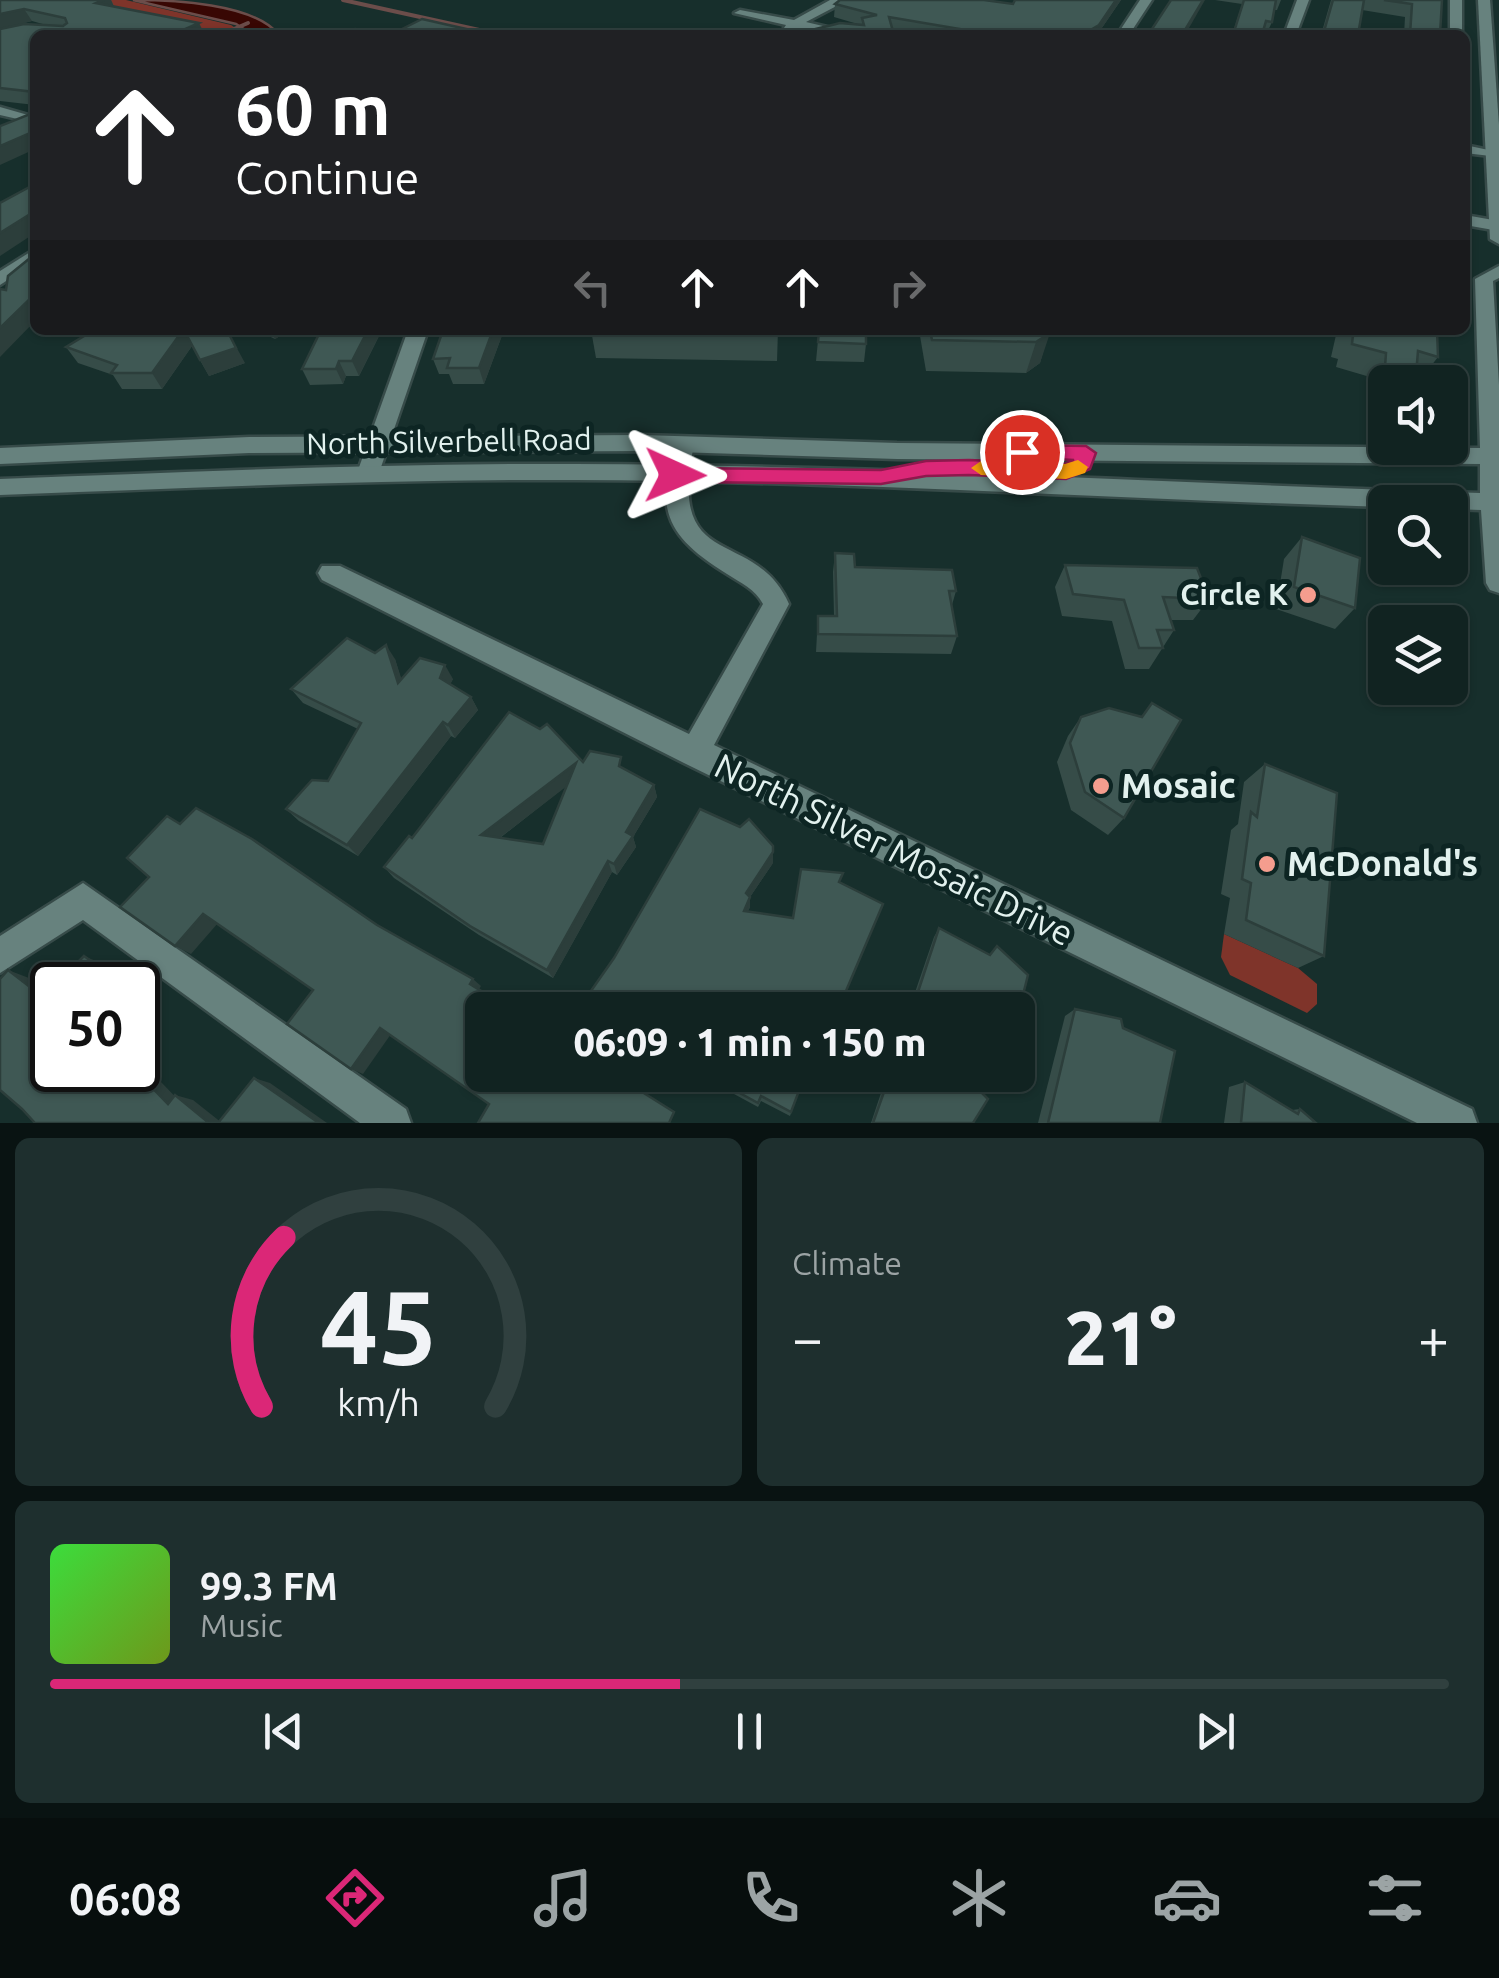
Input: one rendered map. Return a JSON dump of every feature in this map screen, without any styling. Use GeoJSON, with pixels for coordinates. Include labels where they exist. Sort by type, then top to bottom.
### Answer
{"type":"FeatureCollection","features":[{"type":"Feature","properties":{"kind":"main road"},"geometry":{"type":"LineString","coordinates":[[788,30],[822,6],[842,0]]}},
{"type":"Feature","properties":{"kind":"main road"},"geometry":{"type":"LineString","coordinates":[[1126,30],[1146,0]]}},
{"type":"Feature","properties":{"kind":"main road"},"geometry":{"type":"LineString","coordinates":[[1292,30],[1303,0]]}},
{"type":"Feature","properties":{"kind":"main road"},"geometry":{"type":"LineString","coordinates":[[1456,0],[1456,30]]}},
{"type":"Feature","properties":{"kind":"main road"},"geometry":{"type":"LineString","coordinates":[[1484,0],[1499,239]]}},
{"type":"Feature","properties":{"kind":"main road"},"geometry":{"type":"LineString","coordinates":[[740,13],[828,30]]}},
{"type":"Feature","properties":{"kind":"main road"},"geometry":{"type":"LineString","coordinates":[[0,110],[30,118]]}},
{"type":"Feature","properties":{"kind":"main road"},"geometry":{"type":"LineString","coordinates":[[0,132],[30,119]]}},
{"type":"Feature","properties":{"kind":"main road"},"geometry":{"type":"LineString","coordinates":[[1470,150],[1494,155]]}},
{"type":"Feature","properties":{"kind":"main road"},"geometry":{"type":"LineString","coordinates":[[1470,221],[1498,226]]}},
{"type":"Feature","properties":{"kind":"main road"},"geometry":{"type":"LineString","coordinates":[[0,280],[30,258]]}},
{"type":"Feature","properties":{"kind":"main road"},"geometry":{"type":"LineString","coordinates":[[1499,271],[1484,279],[1499,583]]}},
{"type":"Feature","properties":{"kind":"main road"},"geometry":{"type":"LineString","coordinates":[[368,473],[416,335]]}},
{"type":"Feature","properties":{"kind":"main road","name":"North Silverbell Road"},"geometry":{"type":"LineString","coordinates":[[0,456],[378,444],[1494,456]]}},
{"type":"Feature","properties":{"kind":"main road"},"geometry":{"type":"LineString","coordinates":[[683,445],[675,475],[674,507],[682,525],[704,546],[770,587],[776,604],[694,753]]}},
{"type":"Feature","properties":{"kind":"main road"},"geometry":{"type":"LineString","coordinates":[[881,477],[941,468],[1066,472],[1082,464],[1086,453]]}},
{"type":"Feature","properties":{"kind":"main road","name":"North Silverbell Road"},"geometry":{"type":"LineString","coordinates":[[0,487],[368,473],[881,477],[1151,492],[1494,502]]}},
{"type":"Feature","properties":{"kind":"main road","name":"North Silver Mosaic Drive"},"geometry":{"type":"LineString","coordinates":[[331,573],[1458,1123]]}},
{"type":"Feature","properties":{"kind":"main road"},"geometry":{"type":"LineString","coordinates":[[0,956],[83,900],[392,1123]]}},
{"type":"Feature","properties":{"kind":"shaded area"},"geometry":{"type":"Polygon","coordinates":[[[61,0],[126,0],[238,30],[184,30],[61,0]]]}},
{"type":"Feature","properties":{"kind":"shaded area"},"geometry":{"type":"Polygon","coordinates":[[[133,0],[232,10],[274,30],[245,30],[236,24],[133,0]]]}},
{"type":"Feature","properties":{"kind":"shaded area"},"geometry":{"type":"Polygon","coordinates":[[[1224,934],[1298,968],[1317,984],[1317,1004],[1307,1013],[1230,975],[1221,957],[1224,934]]]}},
{"type":"Feature","properties":{"kind":"building"},"geometry":{"type":"Polygon","coordinates":[[[0,0],[104,0],[96,3],[199,23],[183,30],[30,30],[30,91],[0,88],[0,29],[67,23],[65,18],[24,9],[0,14],[0,0]]]}},
{"type":"Feature","properties":{"kind":"building"},"geometry":{"type":"Polygon","coordinates":[[[840,0],[984,0],[1013,4],[1015,0],[1116,0],[1099,25],[1090,30],[966,30],[889,17],[893,30],[811,30],[840,23],[864,25],[862,18],[877,15],[835,4],[840,0]]]}},
{"type":"Feature","properties":{"kind":"building"},"geometry":{"type":"Polygon","coordinates":[[[1171,0],[1203,0],[1185,30],[1151,30],[1171,0]]]}},
{"type":"Feature","properties":{"kind":"building"},"geometry":{"type":"Polygon","coordinates":[[[1244,0],[1276,0],[1272,22],[1266,21],[1263,30],[1235,30],[1244,0]]]}},
{"type":"Feature","properties":{"kind":"building"},"geometry":{"type":"Polygon","coordinates":[[[1333,0],[1364,0],[1359,30],[1324,30],[1333,0]]]}},
{"type":"Feature","properties":{"kind":"building"},"geometry":{"type":"Polygon","coordinates":[[[1384,0],[1442,0],[1440,30],[1410,30],[1412,4],[1384,0]]]}},
{"type":"Feature","properties":{"kind":"building"},"geometry":{"type":"Polygon","coordinates":[[[422,19],[471,30],[400,30],[422,19]]]}},
{"type":"Feature","properties":{"kind":"building"},"geometry":{"type":"Polygon","coordinates":[[[30,114],[30,133],[0,146],[0,126],[30,114]]]}},
{"type":"Feature","properties":{"kind":"building"},"geometry":{"type":"Polygon","coordinates":[[[30,187],[30,214],[0,233],[0,203],[30,187]]]}},
{"type":"Feature","properties":{"kind":"building"},"geometry":{"type":"Polygon","coordinates":[[[30,258],[30,299],[0,328],[0,289],[6,290],[8,276],[30,258]]]}},
{"type":"Feature","properties":{"kind":"building"},"geometry":{"type":"Polygon","coordinates":[[[86,335],[179,335],[152,373],[111,373],[117,365],[66,347],[86,335]]]}},
{"type":"Feature","properties":{"kind":"building"},"geometry":{"type":"Polygon","coordinates":[[[187,335],[230,335],[236,348],[200,360],[187,335]]]}},
{"type":"Feature","properties":{"kind":"building"},"geometry":{"type":"Polygon","coordinates":[[[319,335],[365,335],[352,361],[339,361],[336,369],[302,369],[319,335]]]}},
{"type":"Feature","properties":{"kind":"building"},"geometry":{"type":"Polygon","coordinates":[[[441,335],[491,335],[479,368],[447,368],[450,358],[433,359],[441,335]]]}},
{"type":"Feature","properties":{"kind":"building"},"geometry":{"type":"Polygon","coordinates":[[[819,335],[866,335],[866,344],[818,342],[819,335]]]}},
{"type":"Feature","properties":{"kind":"building"},"geometry":{"type":"Polygon","coordinates":[[[931,335],[1047,335],[1036,342],[932,340],[931,335]]]}},
{"type":"Feature","properties":{"kind":"building"},"geometry":{"type":"Polygon","coordinates":[[[1353,335],[1437,335],[1438,357],[1418,351],[1417,365],[1385,365],[1386,353],[1352,344],[1353,335]]]}},
{"type":"Feature","properties":{"kind":"building"},"geometry":{"type":"Polygon","coordinates":[[[1302,537],[1360,558],[1355,608],[1294,587],[1302,537]]]}},
{"type":"Feature","properties":{"kind":"building"},"geometry":{"type":"Polygon","coordinates":[[[835,553],[854,554],[855,567],[952,570],[956,591],[949,591],[957,636],[818,634],[818,616],[837,616],[835,553]]]}},
{"type":"Feature","properties":{"kind":"building"},"geometry":{"type":"Polygon","coordinates":[[[1065,565],[1197,568],[1209,599],[1163,597],[1174,630],[1157,630],[1163,648],[1139,648],[1124,600],[1073,594],[1065,565]]]}},
{"type":"Feature","properties":{"kind":"building"},"geometry":{"type":"Polygon","coordinates":[[[347,638],[375,653],[386,645],[398,683],[420,658],[445,665],[440,678],[471,697],[448,725],[443,722],[347,845],[286,809],[312,780],[328,781],[361,723],[291,689],[347,638]]]}},
{"type":"Feature","properties":{"kind":"building","name":"Mosaic"},"geometry":{"type":"Polygon","coordinates":[[[1152,703],[1181,720],[1124,818],[1085,792],[1070,743],[1081,717],[1109,708],[1142,717],[1152,703]]]}},
{"type":"Feature","properties":{"kind":"building"},"geometry":{"type":"Polygon","coordinates":[[[509,712],[540,729],[547,724],[583,762],[590,751],[621,757],[619,766],[654,785],[626,832],[633,836],[614,864],[608,861],[547,970],[470,926],[384,867],[409,836],[412,838],[509,712]],[[576,763],[481,835],[543,844],[576,763]]]}},
{"type":"Feature","properties":{"kind":"building","name":"McDonald's"},"geometry":{"type":"Polygon","coordinates":[[[1265,764],[1337,793],[1324,956],[1246,920],[1251,883],[1242,879],[1251,812],[1257,817],[1265,764]]]}},
{"type":"Feature","properties":{"kind":"building"},"geometry":{"type":"Polygon","coordinates":[[[196,808],[252,839],[377,925],[473,979],[470,984],[483,992],[465,992],[465,1087],[380,1028],[351,1069],[287,1024],[313,990],[203,914],[175,946],[120,907],[149,877],[127,858],[167,816],[180,824],[196,808]]]}},
{"type":"Feature","properties":{"kind":"building"},"geometry":{"type":"Polygon","coordinates":[[[700,809],[740,827],[749,819],[773,846],[746,893],[750,897],[744,911],[793,918],[801,869],[843,873],[839,882],[883,904],[846,992],[590,992],[700,809]]]}},
{"type":"Feature","properties":{"kind":"building"},"geometry":{"type":"Polygon","coordinates":[[[939,928],[990,955],[997,946],[1028,975],[1024,992],[918,992],[939,928]]]}},
{"type":"Feature","properties":{"kind":"building"},"geometry":{"type":"Polygon","coordinates":[[[8,970],[30,987],[30,1092],[156,1092],[168,1104],[175,1095],[209,1123],[35,1123],[0,1090],[0,979],[8,970]]]}},
{"type":"Feature","properties":{"kind":"building"},"geometry":{"type":"Polygon","coordinates":[[[1075,1009],[1121,1019],[1123,1028],[1175,1051],[1160,1123],[1048,1123],[1075,1009]]]}},
{"type":"Feature","properties":{"kind":"building"},"geometry":{"type":"Polygon","coordinates":[[[254,1078],[319,1123],[218,1123],[254,1078]]]}},
{"type":"Feature","properties":{"kind":"building"},"geometry":{"type":"Polygon","coordinates":[[[1245,1082],[1298,1114],[1300,1109],[1316,1123],[1241,1123],[1245,1082]]]}},
{"type":"Feature","properties":{"kind":"building"},"geometry":{"type":"Polygon","coordinates":[[[472,1092],[642,1092],[674,1112],[669,1123],[478,1123],[489,1104],[472,1092]]]}},
{"type":"Feature","properties":{"kind":"building"},"geometry":{"type":"Polygon","coordinates":[[[738,1092],[799,1092],[791,1112],[761,1096],[758,1103],[738,1092]]]}},
{"type":"Feature","properties":{"kind":"building"},"geometry":{"type":"Polygon","coordinates":[[[884,1092],[981,1092],[988,1099],[973,1123],[873,1123],[884,1092]]]}},
{"type":"Feature","properties":{"kind":"waterway"},"geometry":{"type":"LineString","coordinates":[[343,0],[479,30]]}},
{"type":"Feature","properties":{"kind":"waterway"},"geometry":{"type":"LineString","coordinates":[[232,30],[248,23]]}},
{"type":"Feature","properties":{"kind":"slow traffic"},"geometry":{"type":"LineString","coordinates":[[981,468],[1066,472],[1078,467]]}},
{"type":"Feature","properties":{"kind":"place","name":"Circle K"},"geometry":{"type":"Point","coordinates":[1308,595]}},
{"type":"Feature","properties":{"kind":"place","name":"Mosaic"},"geometry":{"type":"Point","coordinates":[1101,786]}},
{"type":"Feature","properties":{"kind":"place","name":"McDonald's"},"geometry":{"type":"Point","coordinates":[1267,864]}},
{"type":"Feature","properties":{"kind":"route"},"geometry":{"type":"LineString","coordinates":[[675,475],[881,477],[926,469],[969,468],[1066,472],[1082,464],[1086,453],[1022,452]]}}]}
